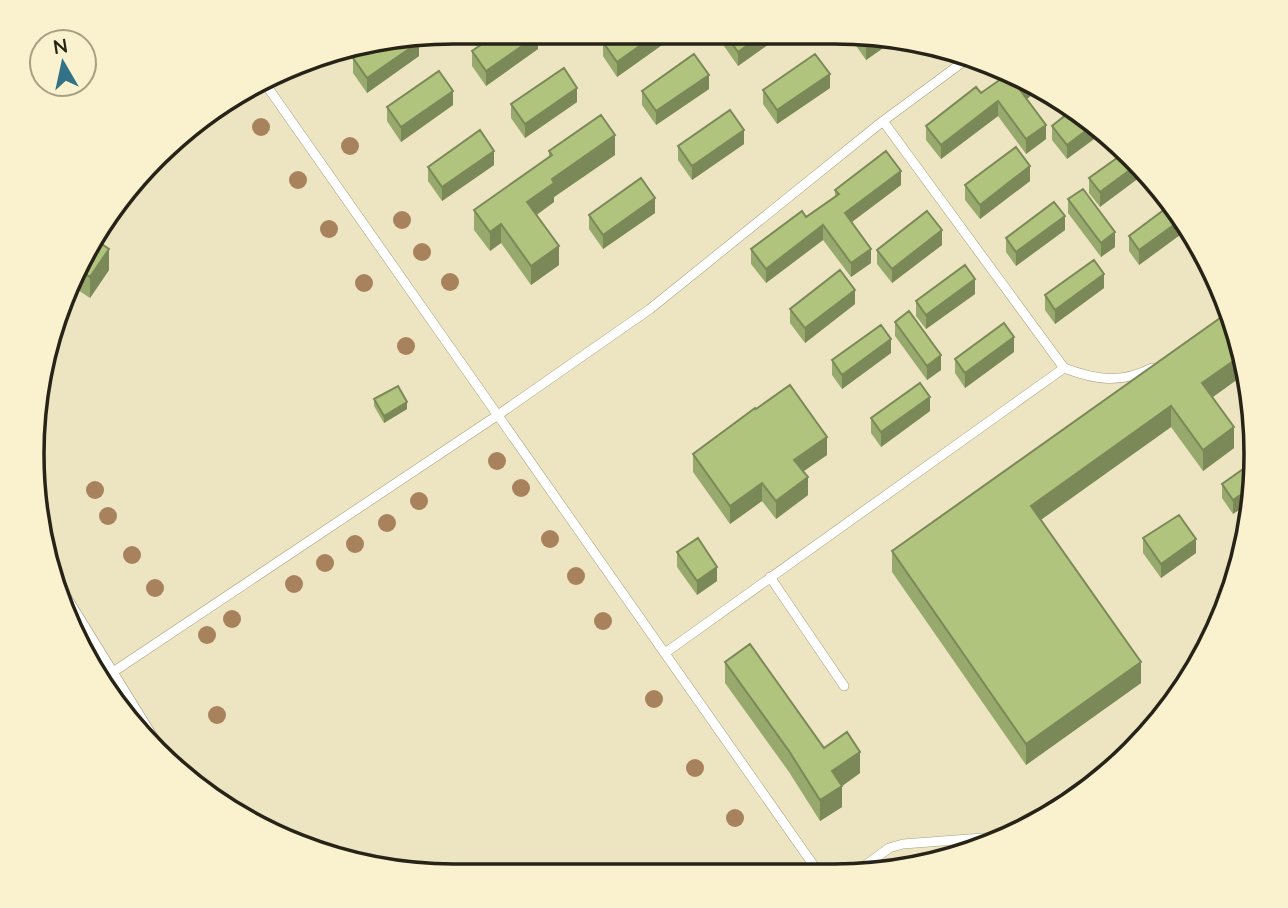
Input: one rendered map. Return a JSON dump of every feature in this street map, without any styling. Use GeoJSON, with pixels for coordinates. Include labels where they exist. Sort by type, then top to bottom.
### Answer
{"type":"FeatureCollection","features":[{"type":"Feature","properties":{"kind":"lane"},"geometry":{"type":"LineString","coordinates":[[113,672],[498,415],[650,309],[883,121],[960,64]]}},
{"type":"Feature","properties":{"kind":"lane"},"geometry":{"type":"LineString","coordinates":[[269,88],[813,864]]}},
{"type":"Feature","properties":{"kind":"lane"},"geometry":{"type":"LineString","coordinates":[[883,121],[1064,368],[1088,377],[1109,379],[1135,376],[1165,359]]}},
{"type":"Feature","properties":{"kind":"lane"},"geometry":{"type":"LineString","coordinates":[[665,653],[1064,368]]}},
{"type":"Feature","properties":{"kind":"lane"},"geometry":{"type":"LineString","coordinates":[[771,577],[844,686]]}},
{"type":"Feature","properties":{"kind":"lane"},"geometry":{"type":"LineString","coordinates":[[74,608],[143,720]]}},
{"type":"Feature","properties":{"kind":"lane"},"geometry":{"type":"LineString","coordinates":[[869,862],[889,848],[903,844],[976,839]]}},
{"type":"Feature","properties":{"kind":"building"},"geometry":{"type":"Polygon","coordinates":[[[482,44],[525,44],[486,71],[472,51],[482,44]]]}},
{"type":"Feature","properties":{"kind":"building"},"geometry":{"type":"Polygon","coordinates":[[[604,44],[642,44],[617,62],[604,44]]]}},
{"type":"Feature","properties":{"kind":"building"},"geometry":{"type":"Polygon","coordinates":[[[732,44],[749,44],[738,52],[732,44]]]}},
{"type":"Feature","properties":{"kind":"building"},"geometry":{"type":"Polygon","coordinates":[[[413,46],[367,78],[353,58],[374,52],[413,46]]]}},
{"type":"Feature","properties":{"kind":"building"},"geometry":{"type":"Polygon","coordinates":[[[694,54],[709,75],[656,111],[642,91],[694,54]]]}},
{"type":"Feature","properties":{"kind":"building"},"geometry":{"type":"Polygon","coordinates":[[[815,54],[830,74],[777,110],[763,90],[815,54]]]}},
{"type":"Feature","properties":{"kind":"building"},"geometry":{"type":"Polygon","coordinates":[[[564,68],[577,88],[525,124],[511,104],[564,68]]]}},
{"type":"Feature","properties":{"kind":"building"},"geometry":{"type":"Polygon","coordinates":[[[439,71],[453,91],[401,127],[387,107],[439,71]]]}},
{"type":"Feature","properties":{"kind":"building"},"geometry":{"type":"Polygon","coordinates":[[[1000,79],[1015,86],[1021,89],[1046,125],[1026,139],[998,101],[941,145],[926,126],[976,87],[981,93],[1000,79]]]}},
{"type":"Feature","properties":{"kind":"building"},"geometry":{"type":"Polygon","coordinates":[[[730,110],[744,130],[692,166],[678,146],[730,110]]]}},
{"type":"Feature","properties":{"kind":"building"},"geometry":{"type":"Polygon","coordinates":[[[601,115],[615,135],[552,179],[554,183],[527,202],[559,246],[531,266],[501,224],[490,232],[474,210],[552,155],[549,151],[601,115]]]}},
{"type":"Feature","properties":{"kind":"building"},"geometry":{"type":"Polygon","coordinates":[[[1065,115],[1086,131],[1067,145],[1052,126],[1065,115]]]}},
{"type":"Feature","properties":{"kind":"building"},"geometry":{"type":"Polygon","coordinates":[[[480,130],[494,151],[442,187],[428,167],[480,130]]]}},
{"type":"Feature","properties":{"kind":"building"},"geometry":{"type":"Polygon","coordinates":[[[1016,147],[1030,166],[980,205],[965,185],[1016,147]]]}},
{"type":"Feature","properties":{"kind":"building"},"geometry":{"type":"Polygon","coordinates":[[[886,151],[901,171],[845,213],[871,249],[851,263],[823,225],[766,269],[751,249],[802,211],[806,217],[839,194],[835,190],[886,151]]]}},
{"type":"Feature","properties":{"kind":"building"},"geometry":{"type":"Polygon","coordinates":[[[1117,158],[1130,170],[1100,192],[1089,178],[1117,158]]]}},
{"type":"Feature","properties":{"kind":"building"},"geometry":{"type":"Polygon","coordinates":[[[641,178],[655,198],[603,235],[589,215],[641,178]]]}},
{"type":"Feature","properties":{"kind":"building"},"geometry":{"type":"Polygon","coordinates":[[[1083,189],[1115,232],[1101,243],[1068,199],[1083,189]]]}},
{"type":"Feature","properties":{"kind":"building"},"geometry":{"type":"Polygon","coordinates":[[[1054,202],[1065,216],[1016,252],[1006,238],[1054,202]]]}},
{"type":"Feature","properties":{"kind":"building"},"geometry":{"type":"Polygon","coordinates":[[[1163,210],[1174,225],[1139,250],[1129,236],[1163,210]]]}},
{"type":"Feature","properties":{"kind":"building"},"geometry":{"type":"Polygon","coordinates":[[[927,211],[942,230],[892,269],[877,250],[927,211]]]}},
{"type":"Feature","properties":{"kind":"building"},"geometry":{"type":"Polygon","coordinates":[[[102,244],[109,249],[90,277],[86,274],[102,244]]]}},
{"type":"Feature","properties":{"kind":"building"},"geometry":{"type":"Polygon","coordinates":[[[1094,260],[1104,274],[1055,310],[1045,295],[1094,260]]]}},
{"type":"Feature","properties":{"kind":"building"},"geometry":{"type":"Polygon","coordinates":[[[965,265],[975,279],[926,315],[916,301],[965,265]]]}},
{"type":"Feature","properties":{"kind":"building"},"geometry":{"type":"Polygon","coordinates":[[[840,270],[855,290],[805,328],[790,309],[840,270]]]}},
{"type":"Feature","properties":{"kind":"building"},"geometry":{"type":"Polygon","coordinates":[[[909,311],[941,355],[927,366],[895,322],[909,311]]]}},
{"type":"Feature","properties":{"kind":"building"},"geometry":{"type":"Polygon","coordinates":[[[1220,318],[1233,361],[1202,383],[1234,427],[1203,450],[1171,406],[1031,506],[1141,662],[1026,744],[892,551],[1220,318]]]}},
{"type":"Feature","properties":{"kind":"building"},"geometry":{"type":"Polygon","coordinates":[[[1004,323],[1014,337],[965,373],[955,359],[1004,323]]]}},
{"type":"Feature","properties":{"kind":"building"},"geometry":{"type":"Polygon","coordinates":[[[881,325],[891,339],[842,375],[832,360],[881,325]]]}},
{"type":"Feature","properties":{"kind":"building"},"geometry":{"type":"Polygon","coordinates":[[[920,383],[930,397],[881,432],[871,418],[920,383]]]}},
{"type":"Feature","properties":{"kind":"building"},"geometry":{"type":"Polygon","coordinates":[[[790,385],[827,437],[794,460],[808,477],[776,501],[762,483],[730,506],[693,454],[790,385]]]}},
{"type":"Feature","properties":{"kind":"building"},"geometry":{"type":"Polygon","coordinates":[[[398,386],[407,402],[384,416],[374,399],[398,386]]]}},
{"type":"Feature","properties":{"kind":"building"},"geometry":{"type":"Polygon","coordinates":[[[1243,469],[1242,494],[1233,500],[1222,484],[1243,469]]]}},
{"type":"Feature","properties":{"kind":"building"},"geometry":{"type":"Polygon","coordinates":[[[1179,515],[1196,539],[1161,564],[1143,538],[1179,515]]]}},
{"type":"Feature","properties":{"kind":"building"},"geometry":{"type":"Polygon","coordinates":[[[698,538],[717,567],[697,581],[677,552],[698,538]]]}},
{"type":"Feature","properties":{"kind":"building"},"geometry":{"type":"Polygon","coordinates":[[[750,644],[824,748],[847,732],[860,752],[832,771],[842,786],[820,800],[789,751],[725,662],[750,644]]]}}]}
